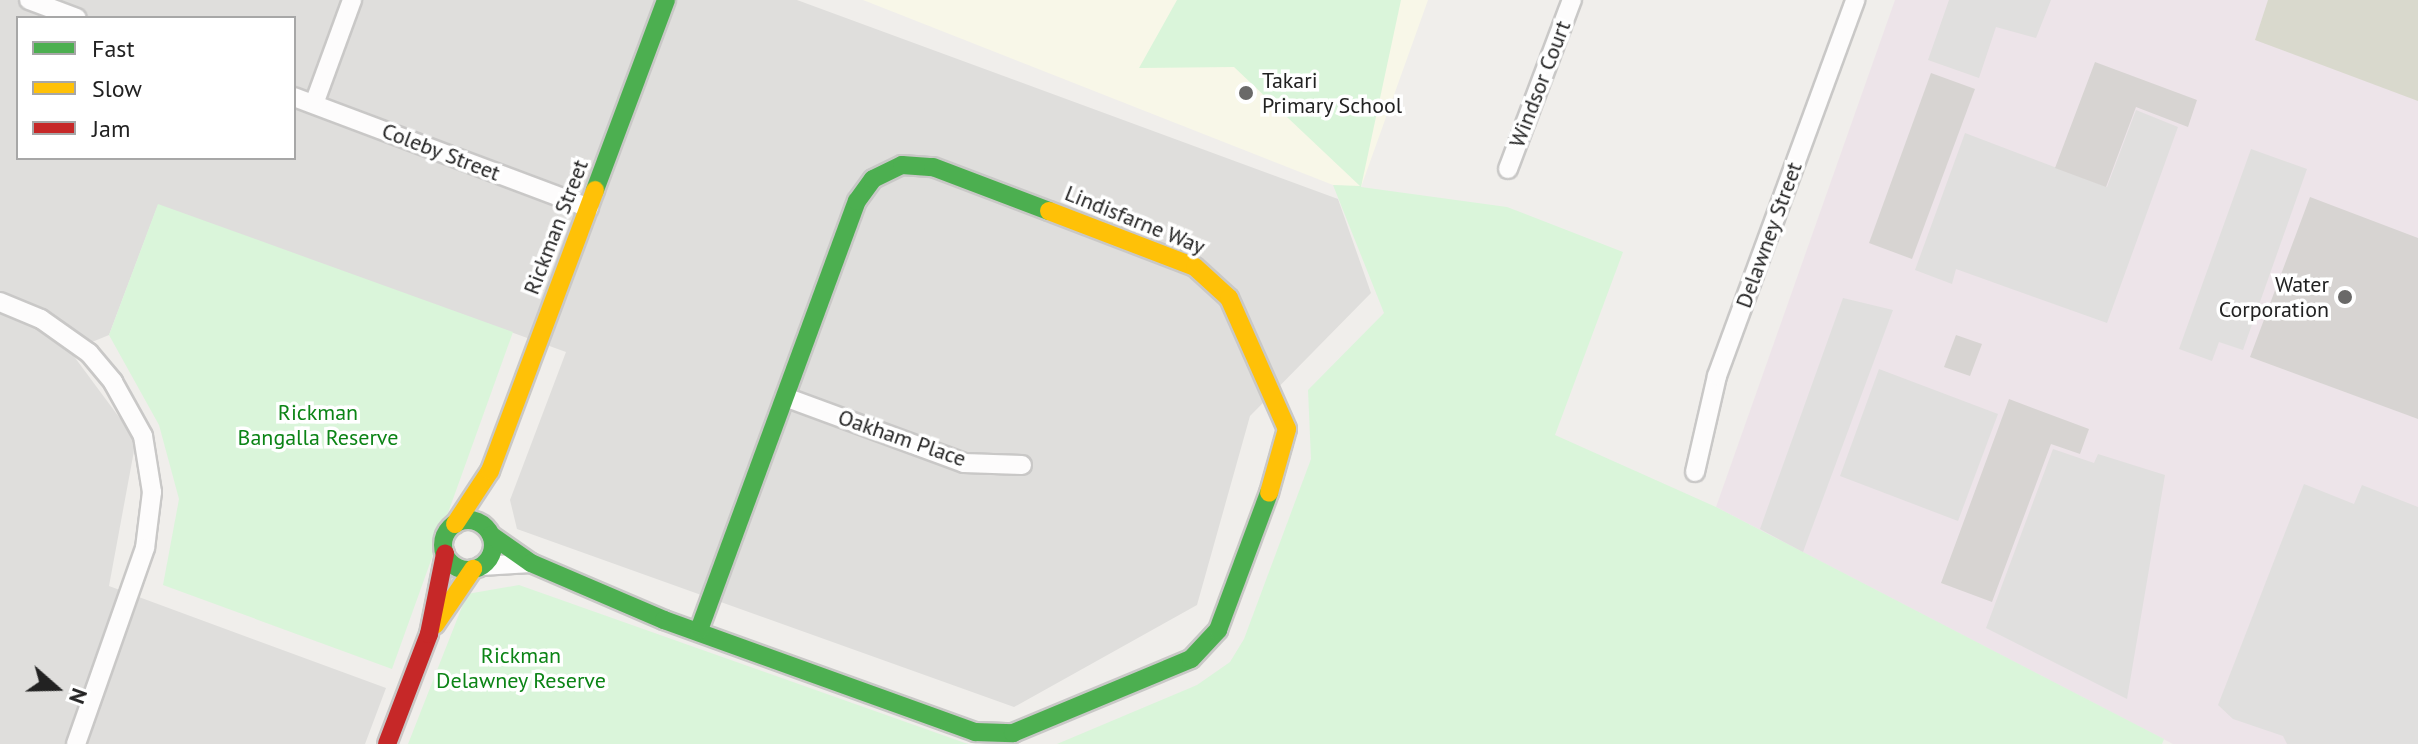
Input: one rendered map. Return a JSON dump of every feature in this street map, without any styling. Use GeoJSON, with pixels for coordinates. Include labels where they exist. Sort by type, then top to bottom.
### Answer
{"type":"FeatureCollection","features":[{"type":"Feature","properties":{"kind":"street"},"geometry":{"type":"LineString","coordinates":[[314,104],[352,0]]}},
{"type":"Feature","properties":{"kind":"street","name":"Rickman Street"},"geometry":{"type":"LineString","coordinates":[[455,524],[490,471],[666,0]]}},
{"type":"Feature","properties":{"kind":"street","name":"Windsor Court"},"geometry":{"type":"LineString","coordinates":[[1508,169],[1572,0]]}},
{"type":"Feature","properties":{"kind":"street","name":"Delawney Street"},"geometry":{"type":"LineString","coordinates":[[1695,472],[1717,376],[1855,0]]}},
{"type":"Feature","properties":{"kind":"street"},"geometry":{"type":"LineString","coordinates":[[38,2],[72,16]]}},
{"type":"Feature","properties":{"kind":"street","name":"Coleby Street"},"geometry":{"type":"LineString","coordinates":[[296,98],[589,208]]}},
{"type":"Feature","properties":{"kind":"street","name":"Lindisfarne Way"},"geometry":{"type":"LineString","coordinates":[[489,532],[531,563],[699,630],[975,732],[1013,733],[1191,659],[1206,647],[1224,615],[1285,450],[1287,429],[1229,298],[1215,281],[1195,267],[933,167],[902,165],[873,179],[857,201],[699,630]]}},
{"type":"Feature","properties":{"kind":"street"},"geometry":{"type":"LineString","coordinates":[[0,302],[41,319],[89,353],[113,382],[143,436],[152,492],[145,548],[76,744]]}},
{"type":"Feature","properties":{"kind":"street","name":"Oakham Place"},"geometry":{"type":"LineString","coordinates":[[785,397],[964,463],[1022,465]]}},
{"type":"Feature","properties":{"kind":"street","name":"Rickman Street"},"geometry":{"type":"LineString","coordinates":[[489,532],[490,471]]}},
{"type":"Feature","properties":{"kind":"street"},"geometry":{"type":"LineString","coordinates":[[387,744],[429,634],[445,554],[445,537],[455,524],[472,520],[489,532],[492,552],[429,634]]}},
{"type":"Feature","properties":{"kind":"street"},"geometry":{"type":"LineString","coordinates":[[445,554],[456,567],[477,568]]}},
{"type":"Feature","properties":{"kind":"street","name":"Lindisfarne Way"},"geometry":{"type":"LineString","coordinates":[[477,568],[531,563]]}},
{"type":"Feature","properties":{"kind":"shaded area"},"geometry":{"type":"Polygon","coordinates":[[[0,0],[797,0],[1338,199],[1371,293],[1250,416],[1197,605],[1014,707],[517,529],[510,500],[566,352],[158,205],[109,335],[70,351],[136,440],[109,586],[386,688],[365,744],[0,744],[0,0]]]}},
{"type":"Feature","properties":{"kind":"shaded area","name":"Takari Primary School"},"geometry":{"type":"Polygon","coordinates":[[[863,0],[1428,0],[1361,187],[1333,185],[863,0]]]}},
{"type":"Feature","properties":{"kind":"shaded area"},"geometry":{"type":"Polygon","coordinates":[[[1895,0],[2418,0],[2418,744],[2173,744],[1716,507],[1895,0]]]}},
{"type":"Feature","properties":{"kind":"shaded area"},"geometry":{"type":"Polygon","coordinates":[[[1949,0],[2051,0],[2036,38],[1996,27],[1979,78],[1928,60],[1949,0]]]}},
{"type":"Feature","properties":{"kind":"shaded area"},"geometry":{"type":"Polygon","coordinates":[[[2268,0],[2418,0],[2418,101],[2255,40],[2268,0]]]}},
{"type":"Feature","properties":{"kind":"shaded area"},"geometry":{"type":"Polygon","coordinates":[[[2136,110],[2178,127],[2107,323],[1956,269],[1952,284],[1915,270],[1965,133],[2107,187],[2136,110]]]}},
{"type":"Feature","properties":{"kind":"shaded area"},"geometry":{"type":"Polygon","coordinates":[[[2251,149],[2307,169],[2243,350],[2219,342],[2212,361],[2179,349],[2251,149]]]}},
{"type":"Feature","properties":{"kind":"shaded area"},"geometry":{"type":"Polygon","coordinates":[[[1843,298],[1893,310],[1803,552],[1760,529],[1843,298]]]}},
{"type":"Feature","properties":{"kind":"shaded area"},"geometry":{"type":"Polygon","coordinates":[[[1879,369],[1998,414],[1958,521],[1840,476],[1879,369]]]}},
{"type":"Feature","properties":{"kind":"shaded area"},"geometry":{"type":"Polygon","coordinates":[[[2053,449],[2094,463],[2098,454],[2165,475],[2127,699],[1986,628],[2053,449]]]}},
{"type":"Feature","properties":{"kind":"shaded area"},"geometry":{"type":"Polygon","coordinates":[[[2304,484],[2354,504],[2362,485],[2418,507],[2418,744],[2287,744],[2283,736],[2233,719],[2218,705],[2304,484]]]}},
{"type":"Feature","properties":{"kind":"green space"},"geometry":{"type":"Polygon","coordinates":[[[1177,0],[1401,0],[1361,187],[1507,207],[1623,252],[1555,435],[1716,507],[2164,739],[2162,744],[1057,744],[1197,685],[1230,662],[1244,639],[1311,459],[1308,390],[1384,313],[1333,185],[1360,186],[1234,67],[1139,68],[1177,0]]]}},
{"type":"Feature","properties":{"kind":"green space","name":"Rickman Bangalla Reserve"},"geometry":{"type":"Polygon","coordinates":[[[158,204],[513,332],[392,669],[163,585],[179,499],[159,425],[109,335],[158,204]]]}},
{"type":"Feature","properties":{"kind":"green space","name":"Rickman Delawney Reserve"},"geometry":{"type":"Polygon","coordinates":[[[519,585],[969,744],[408,744],[467,594],[519,585]]]}},
{"type":"Feature","properties":{"kind":"building"},"geometry":{"type":"Polygon","coordinates":[[[2095,62],[2197,100],[2188,127],[2136,107],[2106,187],[2055,168],[2095,62]]]}},
{"type":"Feature","properties":{"kind":"building"},"geometry":{"type":"Polygon","coordinates":[[[1931,73],[1975,89],[1912,259],[1869,243],[1931,73]]]}},
{"type":"Feature","properties":{"kind":"building","name":"Water Corporation"},"geometry":{"type":"Polygon","coordinates":[[[2310,197],[2418,238],[2418,419],[2250,357],[2310,197]]]}},
{"type":"Feature","properties":{"kind":"building"},"geometry":{"type":"Polygon","coordinates":[[[1956,335],[1982,344],[1970,376],[1944,367],[1956,335]]]}},
{"type":"Feature","properties":{"kind":"building"},"geometry":{"type":"Polygon","coordinates":[[[2009,399],[2089,429],[2080,454],[2051,444],[1992,602],[1941,583],[2009,399]]]}},
{"type":"Feature","properties":{"kind":"traffic: fast"},"geometry":{"type":"LineString","coordinates":[[595,190],[666,0]]}},
{"type":"Feature","properties":{"kind":"traffic: fast"},"geometry":{"type":"LineString","coordinates":[[699,630],[857,201],[873,179],[902,165],[933,167],[1049,211]]}},
{"type":"Feature","properties":{"kind":"traffic: fast"},"geometry":{"type":"LineString","coordinates":[[491,535],[531,563],[664,620],[975,732],[1013,733],[1191,659],[1218,630],[1269,493]]}},
{"type":"Feature","properties":{"kind":"traffic: fast"},"geometry":{"type":"LineString","coordinates":[[468,520],[485,528],[493,545],[485,562],[468,570],[451,562],[443,545],[451,528],[468,520]]}},
{"type":"Feature","properties":{"kind":"traffic: slow"},"geometry":{"type":"LineString","coordinates":[[455,524],[490,471],[595,190]]}},
{"type":"Feature","properties":{"kind":"traffic: slow"},"geometry":{"type":"LineString","coordinates":[[1049,211],[1195,267],[1229,298],[1287,429],[1269,493]]}},
{"type":"Feature","properties":{"kind":"traffic: slow"},"geometry":{"type":"LineString","coordinates":[[435,625],[473,569]]}},
{"type":"Feature","properties":{"kind":"traffic: jam"},"geometry":{"type":"LineString","coordinates":[[387,744],[429,634],[445,554]]}},
{"type":"Feature","properties":{"kind":"place","name":"Takari Primary School"},"geometry":{"type":"Point","coordinates":[1246,93]}},
{"type":"Feature","properties":{"kind":"place","name":"Water Corporation"},"geometry":{"type":"Point","coordinates":[2345,297]}}]}
